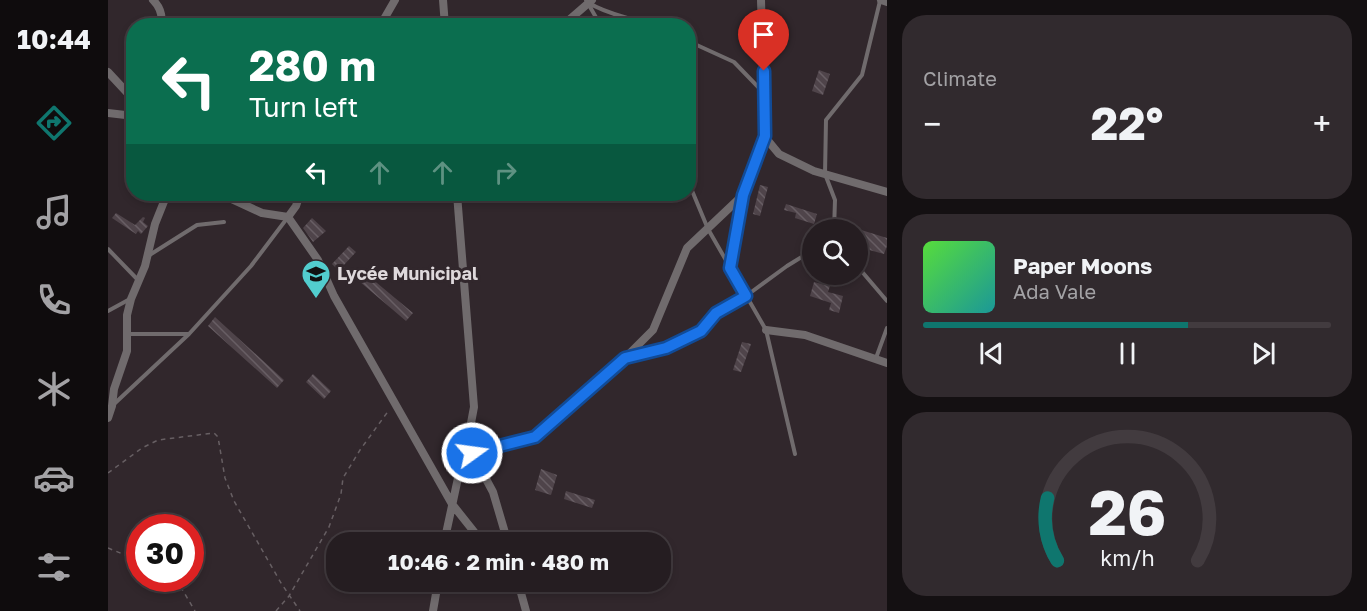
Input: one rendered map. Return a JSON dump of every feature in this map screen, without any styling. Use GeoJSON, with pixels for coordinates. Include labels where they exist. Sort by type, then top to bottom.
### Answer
{"type":"FeatureCollection","features":[{"type":"Feature","properties":{"kind":"street"},"geometry":{"type":"LineString","coordinates":[[153,0],[162,18]]}},
{"type":"Feature","properties":{"kind":"street"},"geometry":{"type":"LineString","coordinates":[[385,18],[395,0]]}},
{"type":"Feature","properties":{"kind":"street"},"geometry":{"type":"LineString","coordinates":[[443,0],[444,18]]}},
{"type":"Feature","properties":{"kind":"street"},"geometry":{"type":"LineString","coordinates":[[446,532],[461,464],[472,453],[535,437],[625,358],[653,330],[687,248],[743,195],[765,136],[761,0]]}},
{"type":"Feature","properties":{"kind":"street"},"geometry":{"type":"LineString","coordinates":[[881,0],[887,2]]}},
{"type":"Feature","properties":{"kind":"street"},"geometry":{"type":"LineString","coordinates":[[571,18],[589,1]]}},
{"type":"Feature","properties":{"kind":"street"},"geometry":{"type":"LineString","coordinates":[[108,72],[126,91]]}},
{"type":"Feature","properties":{"kind":"street"},"geometry":{"type":"LineString","coordinates":[[108,113],[126,115]]}},
{"type":"Feature","properties":{"kind":"street"},"geometry":{"type":"LineString","coordinates":[[765,136],[779,154],[825,174],[887,192]]}},
{"type":"Feature","properties":{"kind":"street"},"geometry":{"type":"LineString","coordinates":[[108,418],[114,389],[127,351],[127,315],[131,299],[164,201]]}},
{"type":"Feature","properties":{"kind":"street"},"geometry":{"type":"LineString","coordinates":[[236,201],[262,213],[288,217],[318,261],[334,296],[452,504],[474,532]]}},
{"type":"Feature","properties":{"kind":"street"},"geometry":{"type":"LineString","coordinates":[[288,217],[298,201]]}},
{"type":"Feature","properties":{"kind":"street"},"geometry":{"type":"LineString","coordinates":[[459,201],[474,407],[468,439],[472,453],[493,492],[505,532]]}},
{"type":"Feature","properties":{"kind":"street"},"geometry":{"type":"LineString","coordinates":[[766,330],[805,335],[887,363]]}},
{"type":"Feature","properties":{"kind":"street"},"geometry":{"type":"LineString","coordinates":[[433,611],[436,592]]}},
{"type":"Feature","properties":{"kind":"street"},"geometry":{"type":"LineString","coordinates":[[519,592],[526,611]]}},
{"type":"Feature","properties":{"kind":"lane"},"geometry":{"type":"LineString","coordinates":[[834,219],[835,200],[825,174],[826,120],[862,75],[881,0]]}},
{"type":"Feature","properties":{"kind":"lane"},"geometry":{"type":"LineString","coordinates":[[589,1],[597,18]]}},
{"type":"Feature","properties":{"kind":"lane"},"geometry":{"type":"LineString","coordinates":[[589,1],[603,12],[633,18]]}},
{"type":"Feature","properties":{"kind":"lane"},"geometry":{"type":"LineString","coordinates":[[696,45],[734,62],[765,95]]}},
{"type":"Feature","properties":{"kind":"lane"},"geometry":{"type":"LineString","coordinates":[[730,268],[743,195]]}},
{"type":"Feature","properties":{"kind":"lane"},"geometry":{"type":"LineString","coordinates":[[696,201],[708,229],[766,330],[795,454]]}},
{"type":"Feature","properties":{"kind":"lane"},"geometry":{"type":"LineString","coordinates":[[112,406],[189,334],[251,266],[288,217]]}},
{"type":"Feature","properties":{"kind":"lane"},"geometry":{"type":"LineString","coordinates":[[147,256],[197,225],[224,222]]}},
{"type":"Feature","properties":{"kind":"lane"},"geometry":{"type":"LineString","coordinates":[[108,249],[138,280]]}},
{"type":"Feature","properties":{"kind":"lane"},"geometry":{"type":"LineString","coordinates":[[625,358],[666,348],[701,331],[716,313],[746,296],[802,257]]}},
{"type":"Feature","properties":{"kind":"lane"},"geometry":{"type":"LineString","coordinates":[[868,279],[887,301]]}},
{"type":"Feature","properties":{"kind":"lane"},"geometry":{"type":"LineString","coordinates":[[108,311],[131,299]]}},
{"type":"Feature","properties":{"kind":"lane"},"geometry":{"type":"LineString","coordinates":[[876,359],[887,328]]}},
{"type":"Feature","properties":{"kind":"lane"},"geometry":{"type":"LineString","coordinates":[[128,334],[189,334]]}},
{"type":"Feature","properties":{"kind":"path"},"geometry":{"type":"LineString","coordinates":[[276,611],[289,596],[329,527],[341,494],[343,478],[360,450],[394,404]]}},
{"type":"Feature","properties":{"kind":"path"},"geometry":{"type":"LineString","coordinates":[[108,473],[141,448],[158,440],[214,434],[218,437],[225,478],[234,501],[300,611]]}},
{"type":"Feature","properties":{"kind":"path"},"geometry":{"type":"LineString","coordinates":[[108,548],[126,556]]}},
{"type":"Feature","properties":{"kind":"path"},"geometry":{"type":"LineString","coordinates":[[184,592],[195,611]]}},
{"type":"Feature","properties":{"kind":"building"},"geometry":{"type":"Polygon","coordinates":[[[819,70],[830,74],[823,95],[812,91],[819,70]]]}},
{"type":"Feature","properties":{"kind":"building"},"geometry":{"type":"Polygon","coordinates":[[[760,185],[768,187],[760,216],[753,214],[760,185]]]}},
{"type":"Feature","properties":{"kind":"building"},"geometry":{"type":"Polygon","coordinates":[[[786,204],[817,214],[816,219],[802,220],[795,218],[796,213],[784,210],[786,204]]]}},
{"type":"Feature","properties":{"kind":"building"},"geometry":{"type":"Polygon","coordinates":[[[116,213],[135,225],[143,217],[145,218],[143,222],[148,226],[141,234],[138,231],[136,234],[112,218],[116,213]]]}},
{"type":"Feature","properties":{"kind":"building"},"geometry":{"type":"Polygon","coordinates":[[[312,218],[326,231],[313,242],[303,228],[312,218]]]}},
{"type":"Feature","properties":{"kind":"building"},"geometry":{"type":"Polygon","coordinates":[[[868,232],[887,238],[884,254],[868,250],[868,232]]]}},
{"type":"Feature","properties":{"kind":"building"},"geometry":{"type":"Polygon","coordinates":[[[349,246],[356,252],[343,266],[356,277],[351,283],[332,264],[349,246]]]}},
{"type":"Feature","properties":{"kind":"building"},"geometry":{"type":"Polygon","coordinates":[[[365,273],[413,313],[406,321],[359,281],[365,273]]]}},
{"type":"Feature","properties":{"kind":"building"},"geometry":{"type":"Polygon","coordinates":[[[813,285],[830,286],[828,292],[843,296],[839,313],[829,310],[831,303],[810,296],[813,285]]]}},
{"type":"Feature","properties":{"kind":"building"},"geometry":{"type":"Polygon","coordinates":[[[215,317],[284,380],[277,388],[208,326],[215,317]]]}},
{"type":"Feature","properties":{"kind":"building"},"geometry":{"type":"Polygon","coordinates":[[[742,342],[751,344],[741,372],[733,370],[742,342]]]}},
{"type":"Feature","properties":{"kind":"building"},"geometry":{"type":"Polygon","coordinates":[[[313,374],[331,391],[324,399],[306,382],[313,374]]]}},
{"type":"Feature","properties":{"kind":"building"},"geometry":{"type":"Polygon","coordinates":[[[541,469],[557,475],[551,495],[535,490],[541,469]]]}},
{"type":"Feature","properties":{"kind":"building"},"geometry":{"type":"Polygon","coordinates":[[[566,491],[595,500],[592,508],[564,499],[566,491]]]}},
{"type":"Feature","properties":{"kind":"place","name":"Lycée Municipal"},"geometry":{"type":"Point","coordinates":[316,300]}},
{"type":"Feature","properties":{"kind":"route"},"geometry":{"type":"LineString","coordinates":[[472,453],[535,437],[625,358],[666,348],[701,331],[716,313],[746,296],[730,268],[743,195],[765,136],[764,71]]}}]}
